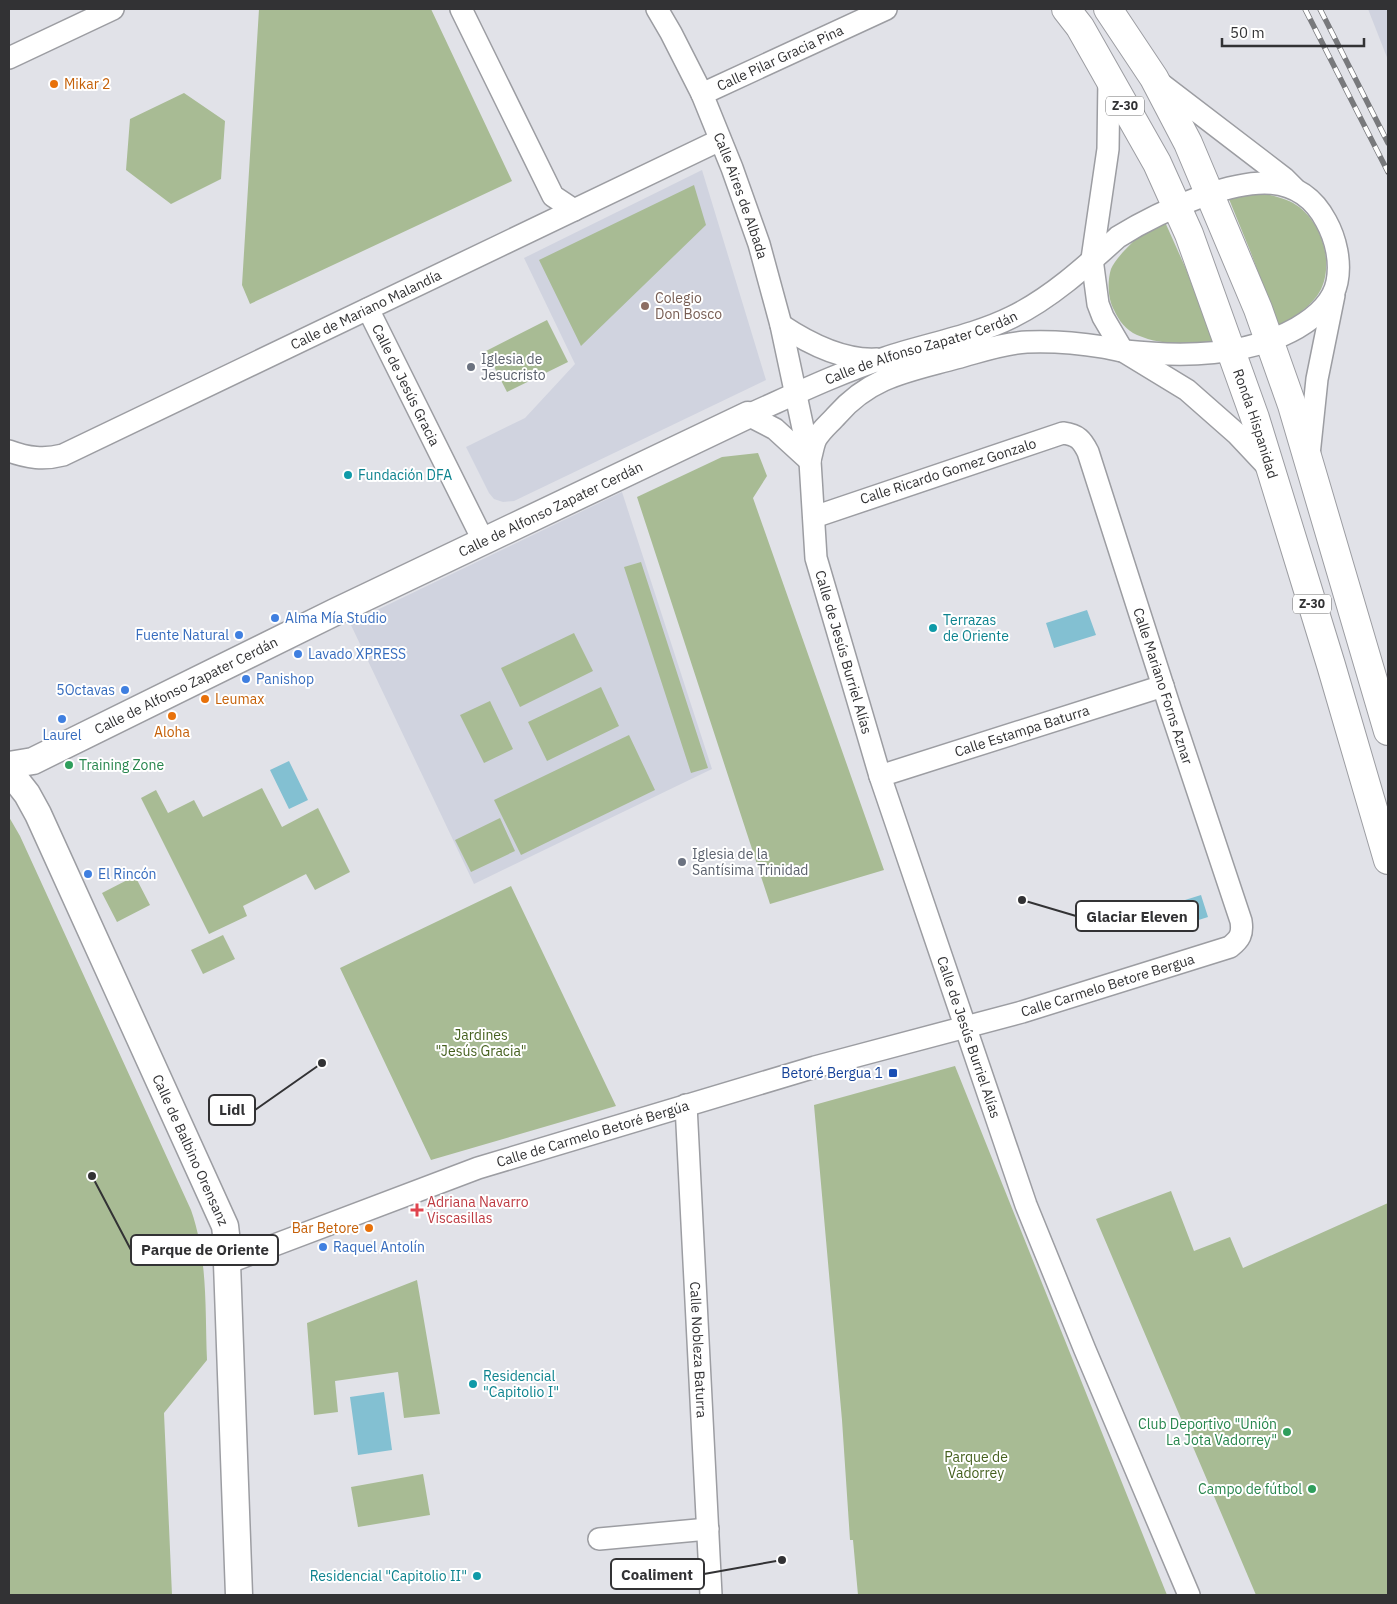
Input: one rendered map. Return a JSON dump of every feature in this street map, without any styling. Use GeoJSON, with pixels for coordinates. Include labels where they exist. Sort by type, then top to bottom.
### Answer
{"type":"FeatureCollection","features":[{"type":"Feature","properties":{"kind":"highway","name":"Ronda Hispanidad"},"geometry":{"type":"LineString","coordinates":[[1066,9],[1080,27],[1158,163],[1189,234],[1232,350],[1272,472],[1388,860]]}},
{"type":"Feature","properties":{"kind":"highway","name":"Z-30"},"geometry":{"type":"LineString","coordinates":[[1108,9],[1154,78],[1188,143],[1258,309],[1292,405],[1388,731]]}},
{"type":"Feature","properties":{"kind":"street"},"geometry":{"type":"LineString","coordinates":[[9,58],[113,9]]}},
{"type":"Feature","properties":{"kind":"street"},"geometry":{"type":"LineString","coordinates":[[461,9],[553,196],[574,210]]}},
{"type":"Feature","properties":{"kind":"street","name":"Calle Aires de Albada"},"geometry":{"type":"LineString","coordinates":[[657,9],[702,94],[758,244],[782,325],[810,461]]}},
{"type":"Feature","properties":{"kind":"street","name":"Calle Pilar Gracia Pina"},"geometry":{"type":"LineString","coordinates":[[702,94],[886,9]]}},
{"type":"Feature","properties":{"kind":"street"},"geometry":{"type":"LineString","coordinates":[[1109,78],[1108,149],[1092,259],[1098,304],[1107,327],[1123,351],[1187,390],[1237,434],[1272,472]]}},
{"type":"Feature","properties":{"kind":"street"},"geometry":{"type":"LineString","coordinates":[[1154,78],[1310,200],[1321,212],[1333,237],[1339,268],[1317,379],[1309,462]]}},
{"type":"Feature","properties":{"kind":"street","name":"Calle de Mariano Malandía"},"geometry":{"type":"LineString","coordinates":[[9,451],[36,458],[50,459],[63,455],[720,140]]}},
{"type":"Feature","properties":{"kind":"street","name":"Calle de Alfonso Zapater Cerdán"},"geometry":{"type":"LineString","coordinates":[[9,765],[33,761],[318,620],[796,393],[884,358],[983,329],[1011,318],[1038,302],[1124,233],[1150,217],[1210,194],[1251,183],[1266,183],[1297,191]]}},
{"type":"Feature","properties":{"kind":"street"},"geometry":{"type":"LineString","coordinates":[[1123,351],[1208,354],[1269,341],[1309,321],[1334,293]]}},
{"type":"Feature","properties":{"kind":"street","name":"Calle de Jesús Gracia"},"geometry":{"type":"LineString","coordinates":[[368,309],[484,542]]}},
{"type":"Feature","properties":{"kind":"street"},"geometry":{"type":"LineString","coordinates":[[782,325],[794,334],[832,351],[866,359],[884,358]]}},
{"type":"Feature","properties":{"kind":"street","name":"Calle de Alfonso Zapater Cerdán"},"geometry":{"type":"LineString","coordinates":[[810,461],[816,440],[846,404],[863,390],[895,375],[1018,343],[1050,342],[1103,347],[1123,351]]}},
{"type":"Feature","properties":{"kind":"street"},"geometry":{"type":"LineString","coordinates":[[748,415],[775,429],[810,461]]}},
{"type":"Feature","properties":{"kind":"street","name":"Calle Ricardo Gomez Gonzalo"},"geometry":{"type":"LineString","coordinates":[[814,516],[1063,434],[1074,435],[1082,440]]}},
{"type":"Feature","properties":{"kind":"street","name":"Calle Mariano Forns Aznar"},"geometry":{"type":"LineString","coordinates":[[1082,440],[1088,452],[1241,921],[1242,932]]}},
{"type":"Feature","properties":{"kind":"street","name":"Calle de Jesús Burriel Alías"},"geometry":{"type":"LineString","coordinates":[[810,461],[816,558],[880,776],[1026,1205],[1189,1595]]}},
{"type":"Feature","properties":{"kind":"street","name":"Calle Estampa Baturra"},"geometry":{"type":"LineString","coordinates":[[880,776],[1163,686]]}},
{"type":"Feature","properties":{"kind":"street","name":"Calle de Balbino Orensanz"},"geometry":{"type":"LineString","coordinates":[[9,771],[27,794],[38,814],[225,1226],[239,1595]]}},
{"type":"Feature","properties":{"kind":"street","name":"Calle Carmelo Betore Bergua"},"geometry":{"type":"LineString","coordinates":[[965,1027],[1032,1009],[1230,947],[1239,940],[1242,932]]}},
{"type":"Feature","properties":{"kind":"street","name":"Calle de Carmelo Betoré Bergúa"},"geometry":{"type":"LineString","coordinates":[[227,1263],[478,1168],[816,1067],[965,1027]]}},
{"type":"Feature","properties":{"kind":"street","name":"Calle Nobleza Baturra"},"geometry":{"type":"LineString","coordinates":[[686,1105],[711,1595]]}},
{"type":"Feature","properties":{"kind":"street"},"geometry":{"type":"LineString","coordinates":[[598,1539],[708,1529]]}},
{"type":"Feature","properties":{"kind":"shaded area"},"geometry":{"type":"Polygon","coordinates":[[[1368,9],[1388,9],[1388,60],[1368,9]]]}},
{"type":"Feature","properties":{"kind":"shaded area","name":"Colegio Don Bosco"},"geometry":{"type":"Polygon","coordinates":[[[702,170],[766,380],[514,501],[503,502],[494,499],[489,493],[466,447],[525,418],[575,364],[524,258],[702,170]]]}},
{"type":"Feature","properties":{"kind":"shaded area"},"geometry":{"type":"Polygon","coordinates":[[[622,492],[712,769],[474,884],[350,623],[622,492]]]}},
{"type":"Feature","properties":{"kind":"green space"},"geometry":{"type":"Polygon","coordinates":[[[259,9],[431,9],[512,181],[250,304],[242,285],[259,9]]]}},
{"type":"Feature","properties":{"kind":"green space"},"geometry":{"type":"Polygon","coordinates":[[[184,93],[225,121],[221,179],[171,204],[126,170],[130,119],[184,93]]]}},
{"type":"Feature","properties":{"kind":"green space"},"geometry":{"type":"Polygon","coordinates":[[[694,185],[706,225],[581,346],[539,260],[694,185]]]}},
{"type":"Feature","properties":{"kind":"green space"},"geometry":{"type":"Polygon","coordinates":[[[1266,194],[1289,201],[1310,218],[1323,242],[1326,256],[1323,284],[1317,296],[1299,313],[1278,326],[1229,199],[1243,195],[1266,194]]]}},
{"type":"Feature","properties":{"kind":"green space"},"geometry":{"type":"Polygon","coordinates":[[[1165,222],[1186,269],[1213,341],[1174,343],[1155,341],[1137,335],[1123,325],[1112,306],[1109,296],[1109,285],[1111,269],[1116,260],[1124,250],[1147,231],[1165,222]]]}},
{"type":"Feature","properties":{"kind":"green space"},"geometry":{"type":"Polygon","coordinates":[[[547,320],[568,362],[507,392],[486,351],[547,320]]]}},
{"type":"Feature","properties":{"kind":"green space"},"geometry":{"type":"Polygon","coordinates":[[[758,453],[767,476],[753,498],[884,870],[770,904],[637,497],[722,457],[758,453]]]}},
{"type":"Feature","properties":{"kind":"green space"},"geometry":{"type":"Polygon","coordinates":[[[641,562],[708,768],[691,773],[624,567],[641,562]]]}},
{"type":"Feature","properties":{"kind":"green space"},"geometry":{"type":"Polygon","coordinates":[[[574,633],[593,671],[520,707],[501,668],[574,633]]]}},
{"type":"Feature","properties":{"kind":"green space"},"geometry":{"type":"Polygon","coordinates":[[[601,687],[619,726],[547,761],[528,722],[601,687]]]}},
{"type":"Feature","properties":{"kind":"green space"},"geometry":{"type":"Polygon","coordinates":[[[490,701],[513,749],[484,763],[460,715],[490,701]]]}},
{"type":"Feature","properties":{"kind":"green space"},"geometry":{"type":"Polygon","coordinates":[[[629,735],[655,790],[521,855],[494,800],[629,735]]]}},
{"type":"Feature","properties":{"kind":"green space"},"geometry":{"type":"Polygon","coordinates":[[[262,788],[282,827],[318,808],[350,872],[315,890],[306,874],[243,906],[247,916],[209,934],[141,798],[156,790],[168,813],[194,800],[203,817],[262,788]]]}},
{"type":"Feature","properties":{"kind":"green space"},"geometry":{"type":"Polygon","coordinates":[[[9,817],[20,836],[191,1210],[200,1247],[205,1284],[207,1360],[164,1413],[172,1595],[9,1595],[9,817]]]}},
{"type":"Feature","properties":{"kind":"green space"},"geometry":{"type":"Polygon","coordinates":[[[500,818],[515,851],[471,872],[455,840],[500,818]]]}},
{"type":"Feature","properties":{"kind":"green space"},"geometry":{"type":"Polygon","coordinates":[[[135,876],[150,905],[117,922],[102,893],[135,876]]]}},
{"type":"Feature","properties":{"kind":"green space","name":"Jardines \"Jesús Gracia\""},"geometry":{"type":"Polygon","coordinates":[[[511,886],[616,1106],[431,1160],[340,968],[511,886]]]}},
{"type":"Feature","properties":{"kind":"green space"},"geometry":{"type":"Polygon","coordinates":[[[223,935],[235,959],[203,974],[191,950],[223,935]]]}},
{"type":"Feature","properties":{"kind":"green space","name":"Parque de Vadorrey"},"geometry":{"type":"Polygon","coordinates":[[[955,1066],[1167,1595],[858,1595],[853,1540],[850,1540],[842,1420],[814,1105],[955,1066]]]}},
{"type":"Feature","properties":{"kind":"green space","name":"Club Deportivo \"Unión La Jota Vadorrey\""},"geometry":{"type":"Polygon","coordinates":[[[1171,1191],[1194,1251],[1230,1237],[1243,1268],[1388,1203],[1388,1595],[1256,1595],[1096,1219],[1171,1191]]]}},
{"type":"Feature","properties":{"kind":"green space"},"geometry":{"type":"Polygon","coordinates":[[[417,1280],[440,1414],[404,1418],[398,1372],[335,1381],[338,1412],[314,1415],[307,1323],[417,1280]]]}},
{"type":"Feature","properties":{"kind":"green space"},"geometry":{"type":"Polygon","coordinates":[[[423,1474],[430,1515],[358,1527],[351,1487],[423,1474]]]}},
{"type":"Feature","properties":{"kind":"water"},"geometry":{"type":"Polygon","coordinates":[[[1087,610],[1096,635],[1054,648],[1046,623],[1087,610]]]}},
{"type":"Feature","properties":{"kind":"water"},"geometry":{"type":"Polygon","coordinates":[[[289,761],[308,800],[289,809],[270,770],[289,761]]]}},
{"type":"Feature","properties":{"kind":"water"},"geometry":{"type":"Polygon","coordinates":[[[1201,895],[1208,917],[1161,932],[1153,910],[1201,895]]]}},
{"type":"Feature","properties":{"kind":"water"},"geometry":{"type":"Polygon","coordinates":[[[384,1392],[392,1450],[358,1455],[350,1397],[384,1392]]]}},
{"type":"Feature","properties":{"kind":"railway"},"geometry":{"type":"LineString","coordinates":[[1305,9],[1388,172]]}},
{"type":"Feature","properties":{"kind":"railway"},"geometry":{"type":"LineString","coordinates":[[1320,9],[1388,143]]}},
{"type":"Feature","properties":{"kind":"place","name":"Mikar 2"},"geometry":{"type":"Point","coordinates":[54,84]}},
{"type":"Feature","properties":{"kind":"place","name":"Colegio Don Bosco"},"geometry":{"type":"Point","coordinates":[645,306]}},
{"type":"Feature","properties":{"kind":"place","name":"Iglesia de Jesucristo"},"geometry":{"type":"Point","coordinates":[471,367]}},
{"type":"Feature","properties":{"kind":"place","name":"Fundación DFA"},"geometry":{"type":"Point","coordinates":[348,475]}},
{"type":"Feature","properties":{"kind":"place","name":"Alma Mía Studio"},"geometry":{"type":"Point","coordinates":[275,618]}},
{"type":"Feature","properties":{"kind":"place","name":"Terrazas de Oriente"},"geometry":{"type":"Point","coordinates":[933,628]}},
{"type":"Feature","properties":{"kind":"place","name":"Fuente Natural"},"geometry":{"type":"Point","coordinates":[239,635]}},
{"type":"Feature","properties":{"kind":"place","name":"Lavado XPRESS"},"geometry":{"type":"Point","coordinates":[298,654]}},
{"type":"Feature","properties":{"kind":"place","name":"Panishop"},"geometry":{"type":"Point","coordinates":[246,679]}},
{"type":"Feature","properties":{"kind":"place","name":"5Octavas"},"geometry":{"type":"Point","coordinates":[125,690]}},
{"type":"Feature","properties":{"kind":"place","name":"Leumax"},"geometry":{"type":"Point","coordinates":[205,699]}},
{"type":"Feature","properties":{"kind":"place","name":"Aloha"},"geometry":{"type":"Point","coordinates":[172,716]}},
{"type":"Feature","properties":{"kind":"place","name":"Laurel"},"geometry":{"type":"Point","coordinates":[62,719]}},
{"type":"Feature","properties":{"kind":"place","name":"Training Zone"},"geometry":{"type":"Point","coordinates":[69,765]}},
{"type":"Feature","properties":{"kind":"place","name":"Iglesia de la Santísima Trinidad"},"geometry":{"type":"Point","coordinates":[682,862]}},
{"type":"Feature","properties":{"kind":"place","name":"El Rincón"},"geometry":{"type":"Point","coordinates":[88,874]}},
{"type":"Feature","properties":{"kind":"place","name":"Glaciar Eleven"},"geometry":{"type":"Point","coordinates":[1022,900]}},
{"type":"Feature","properties":{"kind":"place","name":"Lidl"},"geometry":{"type":"Point","coordinates":[322,1063]}},
{"type":"Feature","properties":{"kind":"place","name":"Betoré Bergua 1"},"geometry":{"type":"Point","coordinates":[893,1073]}},
{"type":"Feature","properties":{"kind":"place","name":"Parque de Oriente"},"geometry":{"type":"Point","coordinates":[92,1176]}},
{"type":"Feature","properties":{"kind":"place","name":"Adriana Navarro Viscasillas"},"geometry":{"type":"Point","coordinates":[417,1210]}},
{"type":"Feature","properties":{"kind":"place","name":"Bar Betore"},"geometry":{"type":"Point","coordinates":[369,1228]}},
{"type":"Feature","properties":{"kind":"place","name":"Raquel Antolín"},"geometry":{"type":"Point","coordinates":[323,1247]}},
{"type":"Feature","properties":{"kind":"place","name":"Residencial \"Capitolio I\""},"geometry":{"type":"Point","coordinates":[473,1384]}},
{"type":"Feature","properties":{"kind":"place","name":"Club Deportivo \"Unión La Jota Vadorrey\""},"geometry":{"type":"Point","coordinates":[1287,1432]}},
{"type":"Feature","properties":{"kind":"place","name":"Campo de fútbol"},"geometry":{"type":"Point","coordinates":[1312,1489]}},
{"type":"Feature","properties":{"kind":"place","name":"Coaliment"},"geometry":{"type":"Point","coordinates":[782,1560]}},
{"type":"Feature","properties":{"kind":"place","name":"Residencial \"Capitolio II\""},"geometry":{"type":"Point","coordinates":[477,1576]}}]}
